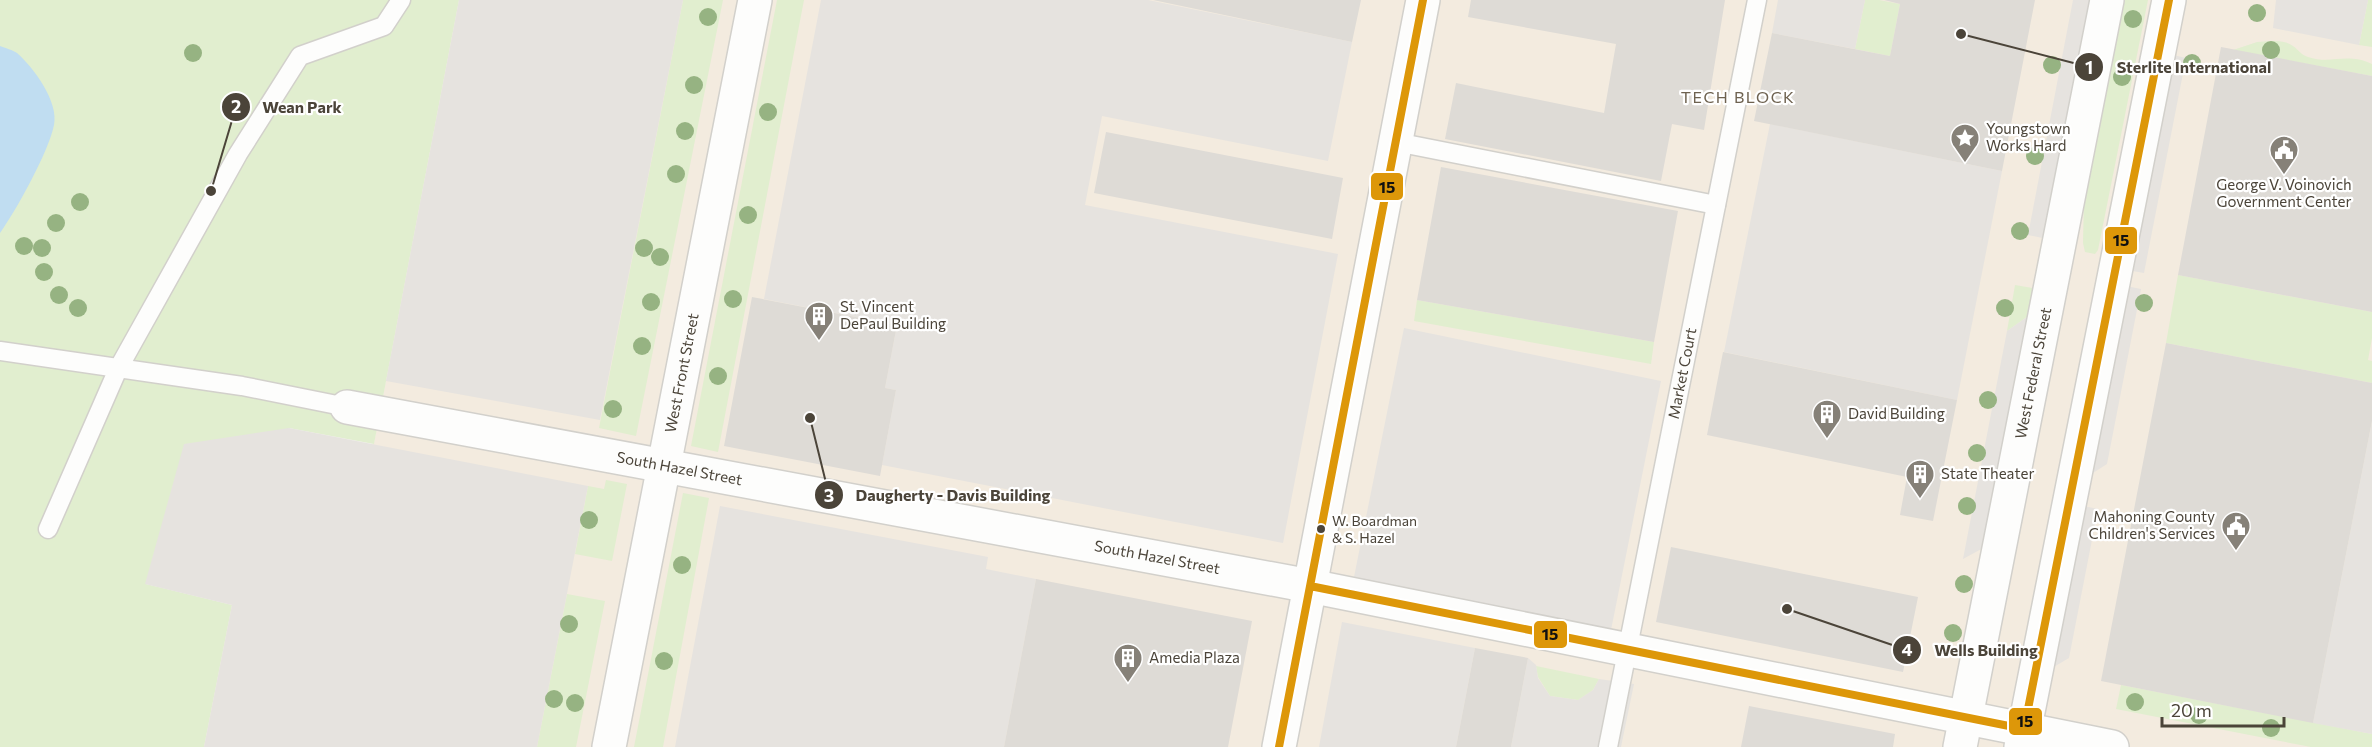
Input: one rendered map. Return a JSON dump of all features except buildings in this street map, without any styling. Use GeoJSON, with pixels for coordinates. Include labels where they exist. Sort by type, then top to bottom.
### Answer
{"type":"FeatureCollection","features":[{"type":"Feature","properties":{"kind":"street","name":"West Front Street"},"geometry":{"type":"LineString","coordinates":[[609,747],[754,0]]}},
{"type":"Feature","properties":{"kind":"street"},"geometry":{"type":"LineString","coordinates":[[1280,747],[1423,0]]}},
{"type":"Feature","properties":{"kind":"street","name":"West Federal Street"},"geometry":{"type":"LineString","coordinates":[[1963,732],[2107,0]]}},
{"type":"Feature","properties":{"kind":"street"},"geometry":{"type":"LineString","coordinates":[[2023,738],[2169,0]]}},
{"type":"Feature","properties":{"kind":"street","name":"South Hazel Street"},"geometry":{"type":"LineString","coordinates":[[347,406],[1310,586],[1627,649],[1963,732],[2112,747]]}},
{"type":"Feature","properties":{"kind":"lane"},"geometry":{"type":"LineString","coordinates":[[48,529],[118,369],[238,154],[300,56],[384,26],[401,0]]}},
{"type":"Feature","properties":{"kind":"lane","name":"Market Court"},"geometry":{"type":"LineString","coordinates":[[1608,747],[1757,0]]}},
{"type":"Feature","properties":{"kind":"lane"},"geometry":{"type":"LineString","coordinates":[[1396,142],[1716,206]]}},
{"type":"Feature","properties":{"kind":"lane"},"geometry":{"type":"LineString","coordinates":[[0,351],[242,386],[347,406]]}},
{"type":"Feature","properties":{"kind":"shaded area"},"geometry":{"type":"Polygon","coordinates":[[[459,0],[2372,0],[2372,747],[204,747],[232,605],[374,443],[459,0]]]}},
{"type":"Feature","properties":{"kind":"shaded area"},"geometry":{"type":"Polygon","coordinates":[[[459,0],[683,0],[600,420],[386,381],[459,0]]]}},
{"type":"Feature","properties":{"kind":"shaded area"},"geometry":{"type":"Polygon","coordinates":[[[821,0],[1148,0],[1352,42],[1328,161],[1102,116],[1085,205],[1338,254],[1283,543],[882,465],[896,390],[885,388],[897,325],[764,299],[821,0]]]}},
{"type":"Feature","properties":{"kind":"shaded area"},"geometry":{"type":"Polygon","coordinates":[[[1778,0],[1865,0],[1855,49],[1772,33],[1778,0]]]}},
{"type":"Feature","properties":{"kind":"shaded area"},"geometry":{"type":"Polygon","coordinates":[[[2073,0],[2093,0],[2047,239],[2028,235],[2073,0]]]}},
{"type":"Feature","properties":{"kind":"shaded area"},"geometry":{"type":"Polygon","coordinates":[[[2276,0],[2368,0],[2359,45],[2273,28],[2276,0]]]}},
{"type":"Feature","properties":{"kind":"shaded area"},"geometry":{"type":"Polygon","coordinates":[[[2169,54],[2186,58],[2144,273],[2127,270],[2169,54]]]}},
{"type":"Feature","properties":{"kind":"shaded area"},"geometry":{"type":"Polygon","coordinates":[[[1770,124],[2002,171],[1957,400],[1724,352],[1770,124]]]}},
{"type":"Feature","properties":{"kind":"shaded area"},"geometry":{"type":"Polygon","coordinates":[[[2121,285],[2141,289],[2107,464],[2082,480],[2121,285]]]}},
{"type":"Feature","properties":{"kind":"shaded area"},"geometry":{"type":"Polygon","coordinates":[[[2041,307],[1996,541],[1963,559],[2007,331],[2041,307]]]}},
{"type":"Feature","properties":{"kind":"shaded area"},"geometry":{"type":"Polygon","coordinates":[[[1404,328],[1661,381],[1611,630],[1354,577],[1404,328]]]}},
{"type":"Feature","properties":{"kind":"shaded area"},"geometry":{"type":"Polygon","coordinates":[[[2372,421],[2372,734],[2313,723],[2372,421]]]}},
{"type":"Feature","properties":{"kind":"shaded area"},"geometry":{"type":"Polygon","coordinates":[[[289,428],[588,486],[537,747],[204,747],[232,605],[145,584],[184,444],[289,428]]]}},
{"type":"Feature","properties":{"kind":"shaded area"},"geometry":{"type":"Polygon","coordinates":[[[2069,503],[2098,509],[2069,658],[2035,678],[2069,503]]]}},
{"type":"Feature","properties":{"kind":"shaded area"},"geometry":{"type":"Polygon","coordinates":[[[720,506],[988,557],[986,569],[1036,579],[1004,747],[675,747],[720,506]]]}},
{"type":"Feature","properties":{"kind":"shaded area"},"geometry":{"type":"Polygon","coordinates":[[[1342,622],[1475,648],[1456,747],[1319,747],[1342,622]]]}},
{"type":"Feature","properties":{"kind":"shaded area"},"geometry":{"type":"Polygon","coordinates":[[[1528,658],[1536,665],[1538,678],[1550,696],[1578,700],[1593,690],[1599,679],[1634,684],[1621,747],[1511,747],[1528,658]]]}},
{"type":"Feature","properties":{"kind":"green space"},"geometry":{"type":"Polygon","coordinates":[[[0,0],[459,0],[374,444],[289,428],[146,584],[232,605],[204,747],[0,747],[0,0]]]}},
{"type":"Feature","properties":{"kind":"green space"},"geometry":{"type":"Polygon","coordinates":[[[683,0],[723,0],[636,436],[599,428],[683,0]]]}},
{"type":"Feature","properties":{"kind":"green space"},"geometry":{"type":"Polygon","coordinates":[[[777,0],[804,0],[718,452],[691,446],[777,0]]]}},
{"type":"Feature","properties":{"kind":"green space"},"geometry":{"type":"Polygon","coordinates":[[[1865,0],[1900,4],[1890,56],[1855,49],[1865,0]]]}},
{"type":"Feature","properties":{"kind":"green space"},"geometry":{"type":"Polygon","coordinates":[[[2123,0],[2148,0],[2098,250],[2095,254],[2085,252],[2083,243],[2084,196],[2123,0]]]}},
{"type":"Feature","properties":{"kind":"green space"},"geometry":{"type":"Polygon","coordinates":[[[2368,0],[2372,0],[2372,47],[2359,45],[2368,0]]]}},
{"type":"Feature","properties":{"kind":"green space"},"geometry":{"type":"Polygon","coordinates":[[[2257,42],[2288,43],[2304,55],[2316,59],[2354,59],[2372,64],[2372,76],[2233,50],[2257,42]]]}},
{"type":"Feature","properties":{"kind":"green space"},"geometry":{"type":"Polygon","coordinates":[[[2178,275],[2372,312],[2372,338],[2368,360],[2372,361],[2372,383],[2166,343],[2178,275]]]}},
{"type":"Feature","properties":{"kind":"green space"},"geometry":{"type":"Polygon","coordinates":[[[2015,285],[2038,289],[2041,307],[2007,331],[2015,285]]]}},
{"type":"Feature","properties":{"kind":"green space"},"geometry":{"type":"Polygon","coordinates":[[[1417,300],[1654,342],[1651,364],[1414,321],[1417,300]]]}},
{"type":"Feature","properties":{"kind":"green space"},"geometry":{"type":"Polygon","coordinates":[[[606,480],[627,484],[612,561],[575,554],[588,486],[604,489],[606,480]]]}},
{"type":"Feature","properties":{"kind":"green space"},"geometry":{"type":"Polygon","coordinates":[[[683,493],[709,498],[663,747],[634,747],[683,493]]]}},
{"type":"Feature","properties":{"kind":"green space"},"geometry":{"type":"Polygon","coordinates":[[[567,594],[605,601],[576,747],[537,747],[567,594]]]}},
{"type":"Feature","properties":{"kind":"green space"},"geometry":{"type":"Polygon","coordinates":[[[1536,666],[1599,679],[1593,690],[1578,700],[1550,696],[1538,677],[1536,666]]]}},
{"type":"Feature","properties":{"kind":"green space"},"geometry":{"type":"Polygon","coordinates":[[[2121,685],[2372,734],[2372,747],[2311,747],[2116,709],[2121,685]]]}},
{"type":"Feature","properties":{"kind":"water"},"geometry":{"type":"Polygon","coordinates":[[[0,46],[17,53],[31,67],[49,96],[55,116],[51,136],[39,165],[0,233],[0,46]]]}},
{"type":"Feature","properties":{"kind":"transit line","name":"15"},"geometry":{"type":"LineString","coordinates":[[1279,747],[1423,0]]}},
{"type":"Feature","properties":{"kind":"transit line","name":"15"},"geometry":{"type":"LineString","coordinates":[[1310,586],[2024,729],[2169,0]]}},
{"type":"Feature","properties":{"kind":"place","name":"Sterlite International"},"geometry":{"type":"Point","coordinates":[1961,34]}},
{"type":"Feature","properties":{"kind":"place","name":"Youngstown Works Hard"},"geometry":{"type":"Point","coordinates":[1965,164]}},
{"type":"Feature","properties":{"kind":"place","name":"George V. Voinovich Government Center"},"geometry":{"type":"Point","coordinates":[2284,176]}},
{"type":"Feature","properties":{"kind":"place","name":"Wean Park"},"geometry":{"type":"Point","coordinates":[211,191]}},
{"type":"Feature","properties":{"kind":"place","name":"St. Vincent DePaul Building"},"geometry":{"type":"Point","coordinates":[819,342]}},
{"type":"Feature","properties":{"kind":"place","name":"Daugherty - Davis Building"},"geometry":{"type":"Point","coordinates":[810,418]}},
{"type":"Feature","properties":{"kind":"place","name":"David Building"},"geometry":{"type":"Point","coordinates":[1827,440]}},
{"type":"Feature","properties":{"kind":"place","name":"State Theater"},"geometry":{"type":"Point","coordinates":[1920,500]}},
{"type":"Feature","properties":{"kind":"place","name":"W. Boardman & S. Hazel"},"geometry":{"type":"Point","coordinates":[1321,529]}},
{"type":"Feature","properties":{"kind":"place","name":"Mahoning County Children's Services"},"geometry":{"type":"Point","coordinates":[2236,552]}},
{"type":"Feature","properties":{"kind":"place","name":"Wells Building"},"geometry":{"type":"Point","coordinates":[1787,609]}},
{"type":"Feature","properties":{"kind":"place","name":"Amedia Plaza"},"geometry":{"type":"Point","coordinates":[1128,684]}},
{"type":"Feature","properties":{"kind":"district","name":"TECH BLOCK"},"geometry":{"type":"Point","coordinates":[1738,97]}}]}
